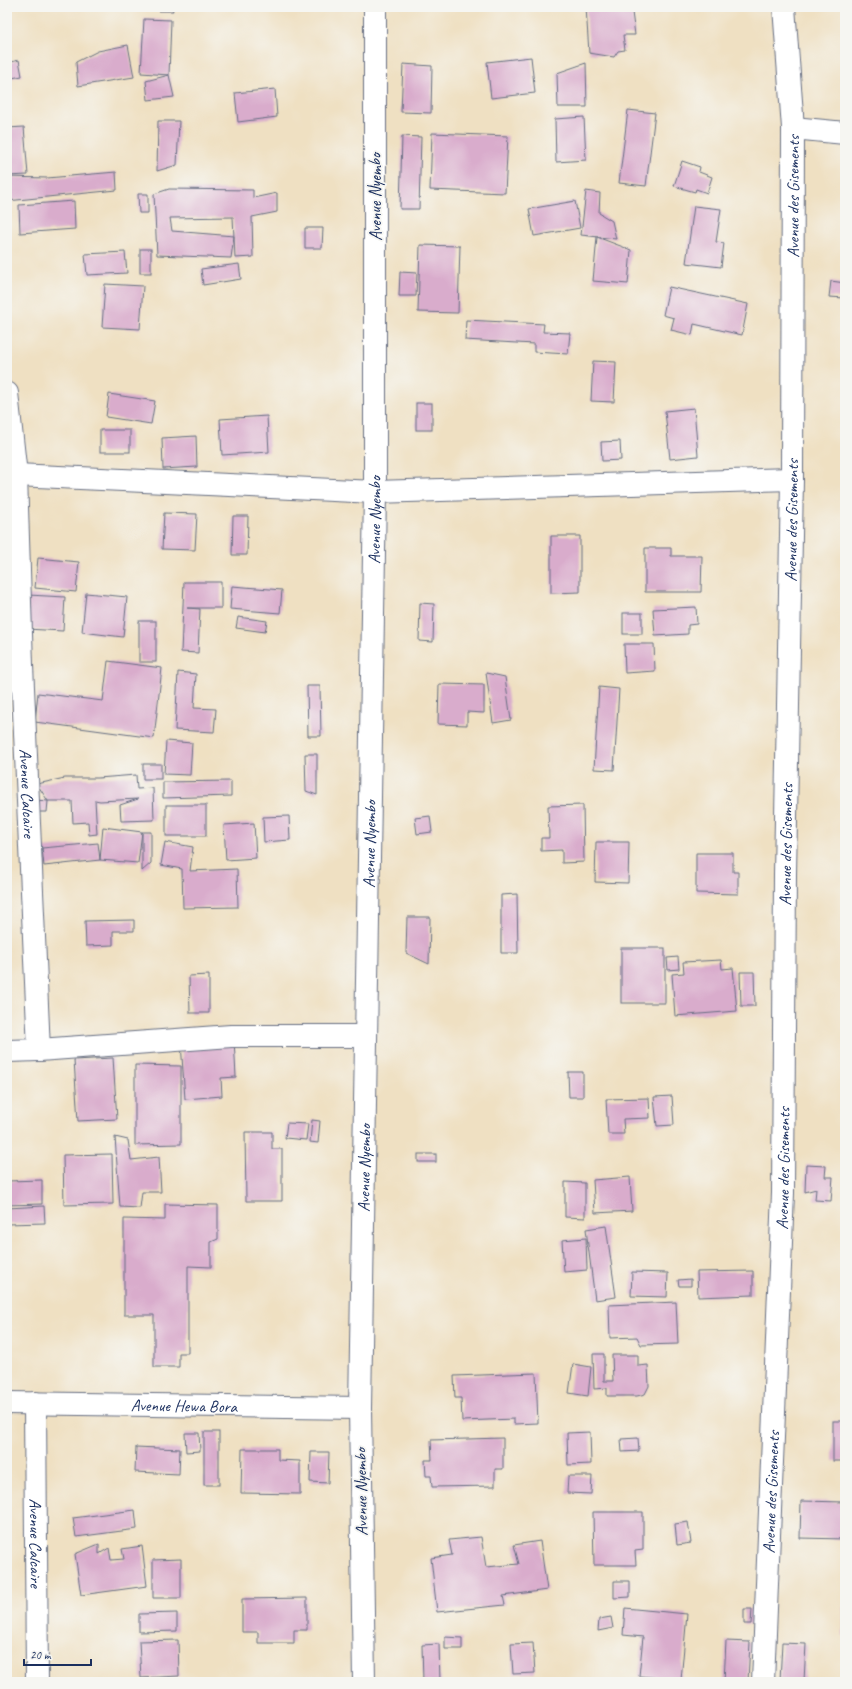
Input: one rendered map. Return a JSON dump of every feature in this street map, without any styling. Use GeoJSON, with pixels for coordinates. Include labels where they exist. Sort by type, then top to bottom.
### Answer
{"type":"FeatureCollection","features":[{"type":"Feature","properties":{"kind":"street","name":"Avenue Nyembo"},"geometry":{"type":"LineString","coordinates":[[364,1682],[360,1408],[375,492],[375,7]]}},
{"type":"Feature","properties":{"kind":"street","name":"Avenue des Gisements"},"geometry":{"type":"LineString","coordinates":[[763,1682],[783,1193],[785,874],[792,478],[793,128],[784,7]]}},
{"type":"Feature","properties":{"kind":"street"},"geometry":{"type":"LineString","coordinates":[[793,128],[845,133]]}},
{"type":"Feature","properties":{"kind":"street","name":"Avenue Calcaire"},"geometry":{"type":"LineString","coordinates":[[7,393],[16,475],[39,1050]]}},
{"type":"Feature","properties":{"kind":"street"},"geometry":{"type":"LineString","coordinates":[[16,475],[375,492],[792,478]]}},
{"type":"Feature","properties":{"kind":"street"},"geometry":{"type":"LineString","coordinates":[[7,1050],[39,1050],[231,1036],[366,1036]]}},
{"type":"Feature","properties":{"kind":"street","name":"Avenue Hewa Bora"},"geometry":{"type":"LineString","coordinates":[[7,1403],[360,1408]]}},
{"type":"Feature","properties":{"kind":"street","name":"Avenue Calcaire"},"geometry":{"type":"LineString","coordinates":[[35,1403],[37,1682]]}},
{"type":"Feature","properties":{"kind":"building"},"geometry":{"type":"Polygon","coordinates":[[[159,7],[172,7],[173,11],[159,11],[159,7]]]}},
{"type":"Feature","properties":{"kind":"building"},"geometry":{"type":"Polygon","coordinates":[[[586,7],[628,7],[632,12],[635,35],[623,35],[625,50],[618,51],[614,57],[589,53],[586,7]]]}},
{"type":"Feature","properties":{"kind":"building"},"geometry":{"type":"Polygon","coordinates":[[[144,19],[171,20],[169,75],[141,73],[144,19]]]}},
{"type":"Feature","properties":{"kind":"building"},"geometry":{"type":"Polygon","coordinates":[[[128,45],[134,77],[78,86],[76,62],[98,51],[128,45]]]}},
{"type":"Feature","properties":{"kind":"building"},"geometry":{"type":"Polygon","coordinates":[[[531,57],[535,93],[491,98],[487,62],[531,57]]]}},
{"type":"Feature","properties":{"kind":"building"},"geometry":{"type":"Polygon","coordinates":[[[19,60],[22,76],[7,79],[7,63],[19,60]]]}},
{"type":"Feature","properties":{"kind":"building"},"geometry":{"type":"Polygon","coordinates":[[[586,63],[587,107],[558,107],[557,73],[586,63]]]}},
{"type":"Feature","properties":{"kind":"building"},"geometry":{"type":"Polygon","coordinates":[[[403,64],[432,66],[431,113],[401,112],[403,64]]]}},
{"type":"Feature","properties":{"kind":"building"},"geometry":{"type":"Polygon","coordinates":[[[169,75],[174,97],[148,100],[146,81],[169,75]]]}},
{"type":"Feature","properties":{"kind":"building"},"geometry":{"type":"Polygon","coordinates":[[[275,89],[277,117],[238,122],[235,93],[275,89]]]}},
{"type":"Feature","properties":{"kind":"building"},"geometry":{"type":"Polygon","coordinates":[[[628,110],[655,113],[646,186],[619,183],[628,110]]]}},
{"type":"Feature","properties":{"kind":"building"},"geometry":{"type":"Polygon","coordinates":[[[584,117],[586,160],[556,162],[555,119],[584,117]]]}},
{"type":"Feature","properties":{"kind":"building"},"geometry":{"type":"Polygon","coordinates":[[[158,121],[179,121],[177,165],[157,171],[158,121]]]}},
{"type":"Feature","properties":{"kind":"building"},"geometry":{"type":"Polygon","coordinates":[[[24,127],[28,175],[7,176],[7,128],[24,127]]]}},
{"type":"Feature","properties":{"kind":"building"},"geometry":{"type":"Polygon","coordinates":[[[432,133],[508,136],[505,193],[430,190],[432,133]]]}},
{"type":"Feature","properties":{"kind":"building"},"geometry":{"type":"Polygon","coordinates":[[[402,136],[421,137],[419,209],[400,209],[402,136]]]}},
{"type":"Feature","properties":{"kind":"building"},"geometry":{"type":"Polygon","coordinates":[[[682,161],[700,167],[699,172],[712,177],[707,193],[696,189],[695,192],[674,186],[682,161]]]}},
{"type":"Feature","properties":{"kind":"building"},"geometry":{"type":"Polygon","coordinates":[[[116,172],[117,190],[7,201],[7,177],[47,178],[116,172]]]}},
{"type":"Feature","properties":{"kind":"building"},"geometry":{"type":"Polygon","coordinates":[[[169,189],[253,190],[253,198],[277,193],[277,212],[252,217],[253,257],[235,258],[234,236],[231,258],[157,255],[154,194],[169,189]],[[233,217],[170,218],[172,231],[234,236],[233,217]]]}},
{"type":"Feature","properties":{"kind":"building"},"geometry":{"type":"Polygon","coordinates":[[[586,191],[600,193],[599,213],[612,221],[616,239],[581,235],[586,191]]]}},
{"type":"Feature","properties":{"kind":"building"},"geometry":{"type":"Polygon","coordinates":[[[138,194],[148,194],[148,213],[139,213],[138,194]]]}},
{"type":"Feature","properties":{"kind":"building"},"geometry":{"type":"Polygon","coordinates":[[[74,201],[75,229],[20,233],[19,205],[74,201]]]}},
{"type":"Feature","properties":{"kind":"building"},"geometry":{"type":"Polygon","coordinates":[[[575,201],[580,228],[534,236],[529,209],[575,201]]]}},
{"type":"Feature","properties":{"kind":"building"},"geometry":{"type":"Polygon","coordinates":[[[694,206],[721,209],[716,242],[724,243],[721,267],[686,263],[694,206]]]}},
{"type":"Feature","properties":{"kind":"building"},"geometry":{"type":"Polygon","coordinates":[[[305,228],[323,228],[322,248],[305,248],[305,228]]]}},
{"type":"Feature","properties":{"kind":"building"},"geometry":{"type":"Polygon","coordinates":[[[597,237],[631,250],[628,284],[593,281],[597,237]]]}},
{"type":"Feature","properties":{"kind":"building"},"geometry":{"type":"Polygon","coordinates":[[[420,245],[460,246],[458,313],[418,312],[420,245]]]}},
{"type":"Feature","properties":{"kind":"building"},"geometry":{"type":"Polygon","coordinates":[[[140,249],[151,249],[151,273],[140,273],[140,249]]]}},
{"type":"Feature","properties":{"kind":"building"},"geometry":{"type":"Polygon","coordinates":[[[125,252],[127,273],[87,275],[85,254],[125,252]]]}},
{"type":"Feature","properties":{"kind":"building"},"geometry":{"type":"Polygon","coordinates":[[[239,264],[241,279],[203,285],[201,269],[239,264]]]}},
{"type":"Feature","properties":{"kind":"building"},"geometry":{"type":"Polygon","coordinates":[[[400,272],[417,273],[416,296],[399,296],[400,272]]]}},
{"type":"Feature","properties":{"kind":"building"},"geometry":{"type":"Polygon","coordinates":[[[831,281],[845,283],[845,298],[829,297],[831,281]]]}},
{"type":"Feature","properties":{"kind":"building"},"geometry":{"type":"Polygon","coordinates":[[[105,284],[143,286],[140,329],[102,327],[105,284]]]}},
{"type":"Feature","properties":{"kind":"building"},"geometry":{"type":"Polygon","coordinates":[[[669,287],[748,304],[742,335],[694,324],[692,335],[671,330],[674,318],[663,315],[669,287]]]}},
{"type":"Feature","properties":{"kind":"building"},"geometry":{"type":"Polygon","coordinates":[[[466,320],[544,324],[543,332],[570,333],[568,354],[534,352],[534,344],[465,340],[466,320]]]}},
{"type":"Feature","properties":{"kind":"building"},"geometry":{"type":"Polygon","coordinates":[[[593,361],[616,362],[614,402],[591,401],[593,361]]]}},
{"type":"Feature","properties":{"kind":"building"},"geometry":{"type":"Polygon","coordinates":[[[109,394],[155,401],[151,424],[106,417],[109,394]]]}},
{"type":"Feature","properties":{"kind":"building"},"geometry":{"type":"Polygon","coordinates":[[[416,403],[432,403],[432,430],[416,430],[416,403]]]}},
{"type":"Feature","properties":{"kind":"building"},"geometry":{"type":"Polygon","coordinates":[[[694,408],[698,456],[670,459],[665,411],[694,408]]]}},
{"type":"Feature","properties":{"kind":"building"},"geometry":{"type":"Polygon","coordinates":[[[267,416],[269,452],[222,455],[220,419],[267,416]]]}},
{"type":"Feature","properties":{"kind":"building"},"geometry":{"type":"Polygon","coordinates":[[[100,430],[130,430],[130,452],[100,452],[100,430]]]}},
{"type":"Feature","properties":{"kind":"building"},"geometry":{"type":"Polygon","coordinates":[[[196,436],[197,467],[163,469],[162,438],[196,436]]]}},
{"type":"Feature","properties":{"kind":"building"},"geometry":{"type":"Polygon","coordinates":[[[620,441],[621,460],[602,461],[601,442],[620,441]]]}},
{"type":"Feature","properties":{"kind":"building"},"geometry":{"type":"Polygon","coordinates":[[[164,513],[197,514],[195,550],[162,549],[164,513]]]}},
{"type":"Feature","properties":{"kind":"building"},"geometry":{"type":"Polygon","coordinates":[[[233,516],[248,516],[247,555],[232,555],[233,516]]]}},
{"type":"Feature","properties":{"kind":"building"},"geometry":{"type":"Polygon","coordinates":[[[551,536],[580,536],[580,592],[551,593],[551,536]]]}},
{"type":"Feature","properties":{"kind":"building"},"geometry":{"type":"Polygon","coordinates":[[[645,548],[671,548],[671,556],[702,556],[701,592],[645,592],[645,548]]]}},
{"type":"Feature","properties":{"kind":"building"},"geometry":{"type":"Polygon","coordinates":[[[38,558],[79,562],[76,592],[35,588],[38,558]]]}},
{"type":"Feature","properties":{"kind":"building"},"geometry":{"type":"Polygon","coordinates":[[[184,582],[221,582],[221,608],[187,608],[200,609],[198,653],[181,652],[184,582]]]}},
{"type":"Feature","properties":{"kind":"building"},"geometry":{"type":"Polygon","coordinates":[[[232,586],[282,590],[280,613],[230,609],[232,586]]]}},
{"type":"Feature","properties":{"kind":"building"},"geometry":{"type":"Polygon","coordinates":[[[86,593],[127,597],[123,637],[82,632],[86,593]]]}},
{"type":"Feature","properties":{"kind":"building"},"geometry":{"type":"Polygon","coordinates":[[[28,595],[65,597],[63,631],[26,629],[28,595]]]}},
{"type":"Feature","properties":{"kind":"building"},"geometry":{"type":"Polygon","coordinates":[[[420,603],[434,604],[433,642],[419,641],[420,603]]]}},
{"type":"Feature","properties":{"kind":"building"},"geometry":{"type":"Polygon","coordinates":[[[696,607],[697,624],[688,625],[688,634],[655,636],[653,609],[696,607]]]}},
{"type":"Feature","properties":{"kind":"building"},"geometry":{"type":"Polygon","coordinates":[[[623,613],[642,613],[642,634],[623,634],[623,613]]]}},
{"type":"Feature","properties":{"kind":"building"},"geometry":{"type":"Polygon","coordinates":[[[238,617],[267,621],[265,632],[236,628],[238,617]]]}},
{"type":"Feature","properties":{"kind":"building"},"geometry":{"type":"Polygon","coordinates":[[[139,621],[156,621],[156,662],[139,662],[139,621]]]}},
{"type":"Feature","properties":{"kind":"building"},"geometry":{"type":"Polygon","coordinates":[[[624,644],[654,644],[655,671],[625,673],[624,644]]]}},
{"type":"Feature","properties":{"kind":"building"},"geometry":{"type":"Polygon","coordinates":[[[108,661],[162,668],[154,738],[35,722],[38,693],[103,701],[108,661]]]}},
{"type":"Feature","properties":{"kind":"building"},"geometry":{"type":"Polygon","coordinates":[[[178,672],[196,674],[194,708],[216,709],[214,732],[175,730],[178,672]]]}},
{"type":"Feature","properties":{"kind":"building"},"geometry":{"type":"Polygon","coordinates":[[[486,673],[505,677],[511,720],[493,723],[486,673]]]}},
{"type":"Feature","properties":{"kind":"building"},"geometry":{"type":"Polygon","coordinates":[[[439,684],[484,685],[484,713],[467,712],[467,725],[438,724],[439,684]]]}},
{"type":"Feature","properties":{"kind":"building"},"geometry":{"type":"Polygon","coordinates":[[[307,686],[320,686],[321,736],[308,736],[307,686]]]}},
{"type":"Feature","properties":{"kind":"building"},"geometry":{"type":"Polygon","coordinates":[[[599,687],[619,689],[614,770],[594,769],[599,687]]]}},
{"type":"Feature","properties":{"kind":"building"},"geometry":{"type":"Polygon","coordinates":[[[166,741],[192,743],[190,775],[164,774],[166,741]]]}},
{"type":"Feature","properties":{"kind":"building"},"geometry":{"type":"Polygon","coordinates":[[[305,754],[317,754],[317,795],[306,791],[305,754]]]}},
{"type":"Feature","properties":{"kind":"building"},"geometry":{"type":"Polygon","coordinates":[[[143,764],[161,764],[161,779],[143,779],[143,764]]]}},
{"type":"Feature","properties":{"kind":"building"},"geometry":{"type":"Polygon","coordinates":[[[136,775],[137,789],[153,788],[154,820],[121,821],[120,805],[138,799],[95,800],[97,834],[89,835],[88,822],[73,823],[72,801],[48,801],[37,784],[65,778],[98,778],[136,775]]]}},
{"type":"Feature","properties":{"kind":"building"},"geometry":{"type":"Polygon","coordinates":[[[231,781],[231,796],[163,798],[163,782],[231,781]]]}},
{"type":"Feature","properties":{"kind":"building"},"geometry":{"type":"Polygon","coordinates":[[[35,800],[48,801],[47,812],[35,812],[35,800]]]}},
{"type":"Feature","properties":{"kind":"building"},"geometry":{"type":"Polygon","coordinates":[[[166,805],[206,805],[206,836],[166,836],[166,805]]]}},
{"type":"Feature","properties":{"kind":"building"},"geometry":{"type":"Polygon","coordinates":[[[583,805],[584,862],[562,863],[562,850],[541,851],[541,838],[549,838],[548,806],[583,805]]]}},
{"type":"Feature","properties":{"kind":"building"},"geometry":{"type":"Polygon","coordinates":[[[289,816],[290,840],[264,842],[263,817],[289,816]]]}},
{"type":"Feature","properties":{"kind":"building"},"geometry":{"type":"Polygon","coordinates":[[[430,816],[432,832],[417,834],[415,818],[430,816]]]}},
{"type":"Feature","properties":{"kind":"building"},"geometry":{"type":"Polygon","coordinates":[[[254,823],[256,858],[226,860],[224,825],[254,823]]]}},
{"type":"Feature","properties":{"kind":"building"},"geometry":{"type":"Polygon","coordinates":[[[103,827],[142,832],[138,863],[100,860],[103,827]]]}},
{"type":"Feature","properties":{"kind":"building"},"geometry":{"type":"Polygon","coordinates":[[[142,832],[151,832],[151,863],[142,871],[142,832]]]}},
{"type":"Feature","properties":{"kind":"building"},"geometry":{"type":"Polygon","coordinates":[[[165,842],[193,847],[190,871],[237,869],[238,907],[183,908],[182,869],[161,865],[165,842]]]}},
{"type":"Feature","properties":{"kind":"building"},"geometry":{"type":"Polygon","coordinates":[[[596,842],[629,842],[628,883],[595,882],[596,842]]]}},
{"type":"Feature","properties":{"kind":"building"},"geometry":{"type":"Polygon","coordinates":[[[98,843],[100,860],[44,866],[42,848],[98,843]]]}},
{"type":"Feature","properties":{"kind":"building"},"geometry":{"type":"Polygon","coordinates":[[[696,853],[733,853],[733,872],[738,872],[738,894],[696,893],[696,853]]]}},
{"type":"Feature","properties":{"kind":"building"},"geometry":{"type":"Polygon","coordinates":[[[517,894],[518,953],[501,953],[501,895],[517,894]]]}},
{"type":"Feature","properties":{"kind":"building"},"geometry":{"type":"Polygon","coordinates":[[[407,917],[430,917],[429,964],[406,953],[407,917]]]}},
{"type":"Feature","properties":{"kind":"building"},"geometry":{"type":"Polygon","coordinates":[[[134,920],[134,931],[113,931],[113,945],[86,946],[85,921],[134,920]]]}},
{"type":"Feature","properties":{"kind":"building"},"geometry":{"type":"Polygon","coordinates":[[[621,948],[665,948],[665,1003],[621,1003],[621,948]]]}},
{"type":"Feature","properties":{"kind":"building"},"geometry":{"type":"Polygon","coordinates":[[[678,957],[679,969],[668,970],[667,958],[678,957]]]}},
{"type":"Feature","properties":{"kind":"building"},"geometry":{"type":"Polygon","coordinates":[[[721,960],[722,969],[733,968],[737,1011],[675,1016],[672,974],[684,973],[683,962],[721,960]]]}},
{"type":"Feature","properties":{"kind":"building"},"geometry":{"type":"Polygon","coordinates":[[[740,972],[754,972],[755,1006],[741,1006],[740,972]]]}},
{"type":"Feature","properties":{"kind":"building"},"geometry":{"type":"Polygon","coordinates":[[[209,975],[209,1013],[190,1013],[189,976],[209,975]]]}},
{"type":"Feature","properties":{"kind":"building"},"geometry":{"type":"Polygon","coordinates":[[[234,1039],[236,1077],[221,1078],[222,1096],[185,1099],[181,1043],[234,1039]]]}},
{"type":"Feature","properties":{"kind":"building"},"geometry":{"type":"Polygon","coordinates":[[[113,1058],[117,1119],[78,1121],[74,1060],[113,1058]]]}},
{"type":"Feature","properties":{"kind":"building"},"geometry":{"type":"Polygon","coordinates":[[[135,1065],[181,1066],[181,1144],[135,1145],[135,1065]]]}},
{"type":"Feature","properties":{"kind":"building"},"geometry":{"type":"Polygon","coordinates":[[[568,1072],[583,1072],[583,1097],[569,1097],[568,1072]]]}},
{"type":"Feature","properties":{"kind":"building"},"geometry":{"type":"Polygon","coordinates":[[[672,1096],[674,1125],[657,1126],[654,1097],[672,1096]]]}},
{"type":"Feature","properties":{"kind":"building"},"geometry":{"type":"Polygon","coordinates":[[[649,1098],[650,1118],[623,1119],[624,1134],[608,1134],[606,1099],[649,1098]]]}},
{"type":"Feature","properties":{"kind":"building"},"geometry":{"type":"Polygon","coordinates":[[[312,1120],[320,1121],[318,1143],[310,1142],[312,1120]]]}},
{"type":"Feature","properties":{"kind":"building"},"geometry":{"type":"Polygon","coordinates":[[[287,1123],[308,1124],[306,1140],[285,1138],[287,1123]]]}},
{"type":"Feature","properties":{"kind":"building"},"geometry":{"type":"Polygon","coordinates":[[[245,1132],[272,1132],[272,1149],[282,1149],[282,1201],[246,1201],[245,1132]]]}},
{"type":"Feature","properties":{"kind":"building"},"geometry":{"type":"Polygon","coordinates":[[[115,1137],[128,1140],[131,1160],[159,1157],[161,1192],[142,1192],[140,1208],[120,1207],[115,1137]]]}},
{"type":"Feature","properties":{"kind":"building"},"geometry":{"type":"Polygon","coordinates":[[[112,1154],[113,1204],[64,1205],[63,1155],[112,1154]]]}},
{"type":"Feature","properties":{"kind":"building"},"geometry":{"type":"Polygon","coordinates":[[[418,1154],[436,1154],[436,1162],[418,1162],[418,1154]]]}},
{"type":"Feature","properties":{"kind":"building"},"geometry":{"type":"Polygon","coordinates":[[[806,1165],[826,1166],[825,1177],[833,1177],[831,1201],[815,1200],[816,1189],[805,1192],[806,1165]]]}},
{"type":"Feature","properties":{"kind":"building"},"geometry":{"type":"Polygon","coordinates":[[[630,1177],[632,1211],[595,1213],[593,1180],[630,1177]]]}},
{"type":"Feature","properties":{"kind":"building"},"geometry":{"type":"Polygon","coordinates":[[[42,1180],[42,1204],[7,1205],[7,1181],[42,1180]]]}},
{"type":"Feature","properties":{"kind":"building"},"geometry":{"type":"Polygon","coordinates":[[[565,1182],[585,1183],[585,1218],[565,1217],[565,1182]]]}},
{"type":"Feature","properties":{"kind":"building"},"geometry":{"type":"Polygon","coordinates":[[[165,1204],[218,1205],[218,1239],[211,1242],[211,1267],[188,1266],[188,1353],[179,1353],[179,1367],[154,1367],[154,1315],[124,1315],[124,1219],[165,1220],[165,1204]]]}},
{"type":"Feature","properties":{"kind":"building"},"geometry":{"type":"Polygon","coordinates":[[[44,1206],[45,1223],[7,1224],[7,1208],[44,1206]]]}},
{"type":"Feature","properties":{"kind":"building"},"geometry":{"type":"Polygon","coordinates":[[[606,1226],[616,1297],[595,1300],[586,1229],[606,1226]]]}},
{"type":"Feature","properties":{"kind":"building"},"geometry":{"type":"Polygon","coordinates":[[[586,1238],[587,1270],[564,1272],[562,1240],[586,1238]]]}},
{"type":"Feature","properties":{"kind":"building"},"geometry":{"type":"Polygon","coordinates":[[[753,1271],[753,1295],[698,1297],[697,1272],[753,1271]]]}},
{"type":"Feature","properties":{"kind":"building"},"geometry":{"type":"Polygon","coordinates":[[[632,1272],[668,1273],[667,1297],[631,1296],[632,1272]]]}},
{"type":"Feature","properties":{"kind":"building"},"geometry":{"type":"Polygon","coordinates":[[[691,1279],[691,1286],[679,1286],[678,1280],[691,1279]]]}},
{"type":"Feature","properties":{"kind":"building"},"geometry":{"type":"Polygon","coordinates":[[[676,1302],[678,1344],[641,1345],[637,1337],[610,1338],[609,1305],[676,1302]]]}},
{"type":"Feature","properties":{"kind":"building"},"geometry":{"type":"Polygon","coordinates":[[[593,1354],[604,1354],[604,1381],[613,1381],[612,1355],[638,1355],[638,1366],[648,1365],[649,1386],[645,1394],[637,1396],[607,1396],[607,1388],[594,1389],[593,1354]]]}},
{"type":"Feature","properties":{"kind":"building"},"geometry":{"type":"Polygon","coordinates":[[[573,1364],[591,1367],[588,1396],[569,1393],[573,1364]]]}},
{"type":"Feature","properties":{"kind":"building"},"geometry":{"type":"Polygon","coordinates":[[[536,1373],[538,1423],[514,1424],[514,1419],[462,1421],[461,1398],[455,1398],[454,1376],[536,1373]]]}},
{"type":"Feature","properties":{"kind":"building"},"geometry":{"type":"Polygon","coordinates":[[[833,1421],[845,1421],[845,1461],[833,1461],[833,1421]]]}},
{"type":"Feature","properties":{"kind":"building"},"geometry":{"type":"Polygon","coordinates":[[[204,1432],[219,1432],[219,1485],[204,1485],[204,1432]]]}},
{"type":"Feature","properties":{"kind":"building"},"geometry":{"type":"Polygon","coordinates":[[[590,1432],[591,1464],[568,1465],[567,1433],[590,1432]]]}},
{"type":"Feature","properties":{"kind":"building"},"geometry":{"type":"Polygon","coordinates":[[[185,1433],[199,1433],[200,1451],[186,1452],[185,1433]]]}},
{"type":"Feature","properties":{"kind":"building"},"geometry":{"type":"Polygon","coordinates":[[[503,1438],[503,1469],[495,1469],[495,1486],[432,1487],[431,1476],[426,1476],[425,1460],[432,1460],[431,1440],[503,1438]]]}},
{"type":"Feature","properties":{"kind":"building"},"geometry":{"type":"Polygon","coordinates":[[[638,1438],[639,1451],[622,1452],[621,1439],[638,1438]]]}},
{"type":"Feature","properties":{"kind":"building"},"geometry":{"type":"Polygon","coordinates":[[[136,1447],[180,1449],[179,1474],[135,1472],[136,1447]]]}},
{"type":"Feature","properties":{"kind":"building"},"geometry":{"type":"Polygon","coordinates":[[[242,1449],[278,1449],[278,1460],[300,1461],[300,1494],[241,1493],[242,1449]]]}},
{"type":"Feature","properties":{"kind":"building"},"geometry":{"type":"Polygon","coordinates":[[[311,1452],[329,1452],[328,1483],[310,1482],[311,1452]]]}},
{"type":"Feature","properties":{"kind":"building"},"geometry":{"type":"Polygon","coordinates":[[[568,1476],[592,1476],[591,1494],[567,1493],[568,1476]]]}},
{"type":"Feature","properties":{"kind":"building"},"geometry":{"type":"Polygon","coordinates":[[[801,1501],[845,1502],[845,1539],[800,1538],[801,1501]]]}},
{"type":"Feature","properties":{"kind":"building"},"geometry":{"type":"Polygon","coordinates":[[[135,1510],[137,1529],[76,1537],[73,1518],[135,1510]]]}},
{"type":"Feature","properties":{"kind":"building"},"geometry":{"type":"Polygon","coordinates":[[[593,1512],[643,1512],[643,1550],[635,1551],[636,1565],[594,1565],[593,1512]]]}},
{"type":"Feature","properties":{"kind":"building"},"geometry":{"type":"Polygon","coordinates":[[[688,1522],[691,1543],[677,1545],[675,1524],[688,1522]]]}},
{"type":"Feature","properties":{"kind":"building"},"geometry":{"type":"Polygon","coordinates":[[[481,1537],[486,1567],[519,1564],[514,1545],[540,1541],[547,1590],[503,1596],[505,1605],[437,1612],[431,1558],[452,1555],[449,1540],[481,1537]]]}},
{"type":"Feature","properties":{"kind":"building"},"geometry":{"type":"Polygon","coordinates":[[[99,1544],[99,1554],[109,1548],[111,1560],[124,1559],[122,1549],[142,1546],[147,1586],[81,1595],[75,1554],[99,1544]]]}},
{"type":"Feature","properties":{"kind":"building"},"geometry":{"type":"Polygon","coordinates":[[[181,1559],[181,1598],[153,1598],[153,1560],[181,1559]]]}},
{"type":"Feature","properties":{"kind":"building"},"geometry":{"type":"Polygon","coordinates":[[[614,1581],[630,1581],[630,1597],[614,1598],[614,1581]]]}},
{"type":"Feature","properties":{"kind":"building"},"geometry":{"type":"Polygon","coordinates":[[[307,1598],[307,1630],[294,1630],[294,1643],[258,1643],[258,1632],[242,1632],[242,1599],[307,1598]]]}},
{"type":"Feature","properties":{"kind":"building"},"geometry":{"type":"Polygon","coordinates":[[[625,1608],[687,1614],[681,1680],[639,1676],[643,1637],[623,1635],[625,1608]]]}},
{"type":"Feature","properties":{"kind":"building"},"geometry":{"type":"Polygon","coordinates":[[[843,1608],[845,1608],[845,1636],[843,1636],[843,1608]]]}},
{"type":"Feature","properties":{"kind":"building"},"geometry":{"type":"Polygon","coordinates":[[[744,1609],[752,1609],[751,1624],[744,1624],[744,1609]]]}},
{"type":"Feature","properties":{"kind":"building"},"geometry":{"type":"Polygon","coordinates":[[[177,1613],[177,1631],[139,1632],[139,1614],[177,1613]]]}},
{"type":"Feature","properties":{"kind":"building"},"geometry":{"type":"Polygon","coordinates":[[[611,1617],[613,1628],[598,1631],[599,1619],[611,1617]]]}},
{"type":"Feature","properties":{"kind":"building"},"geometry":{"type":"Polygon","coordinates":[[[445,1637],[462,1638],[462,1649],[445,1649],[445,1637]]]}},
{"type":"Feature","properties":{"kind":"building"},"geometry":{"type":"Polygon","coordinates":[[[178,1640],[179,1676],[141,1678],[139,1641],[178,1640]]]}},
{"type":"Feature","properties":{"kind":"building"},"geometry":{"type":"Polygon","coordinates":[[[726,1641],[750,1642],[748,1682],[724,1682],[726,1641]]]}},
{"type":"Feature","properties":{"kind":"building"},"geometry":{"type":"Polygon","coordinates":[[[533,1643],[535,1673],[513,1674],[511,1644],[533,1643]]]}},
{"type":"Feature","properties":{"kind":"building"},"geometry":{"type":"Polygon","coordinates":[[[782,1643],[806,1644],[804,1681],[780,1680],[782,1643]]]}},
{"type":"Feature","properties":{"kind":"building"},"geometry":{"type":"Polygon","coordinates":[[[439,1644],[440,1682],[423,1682],[422,1645],[439,1644]]]}}]}
